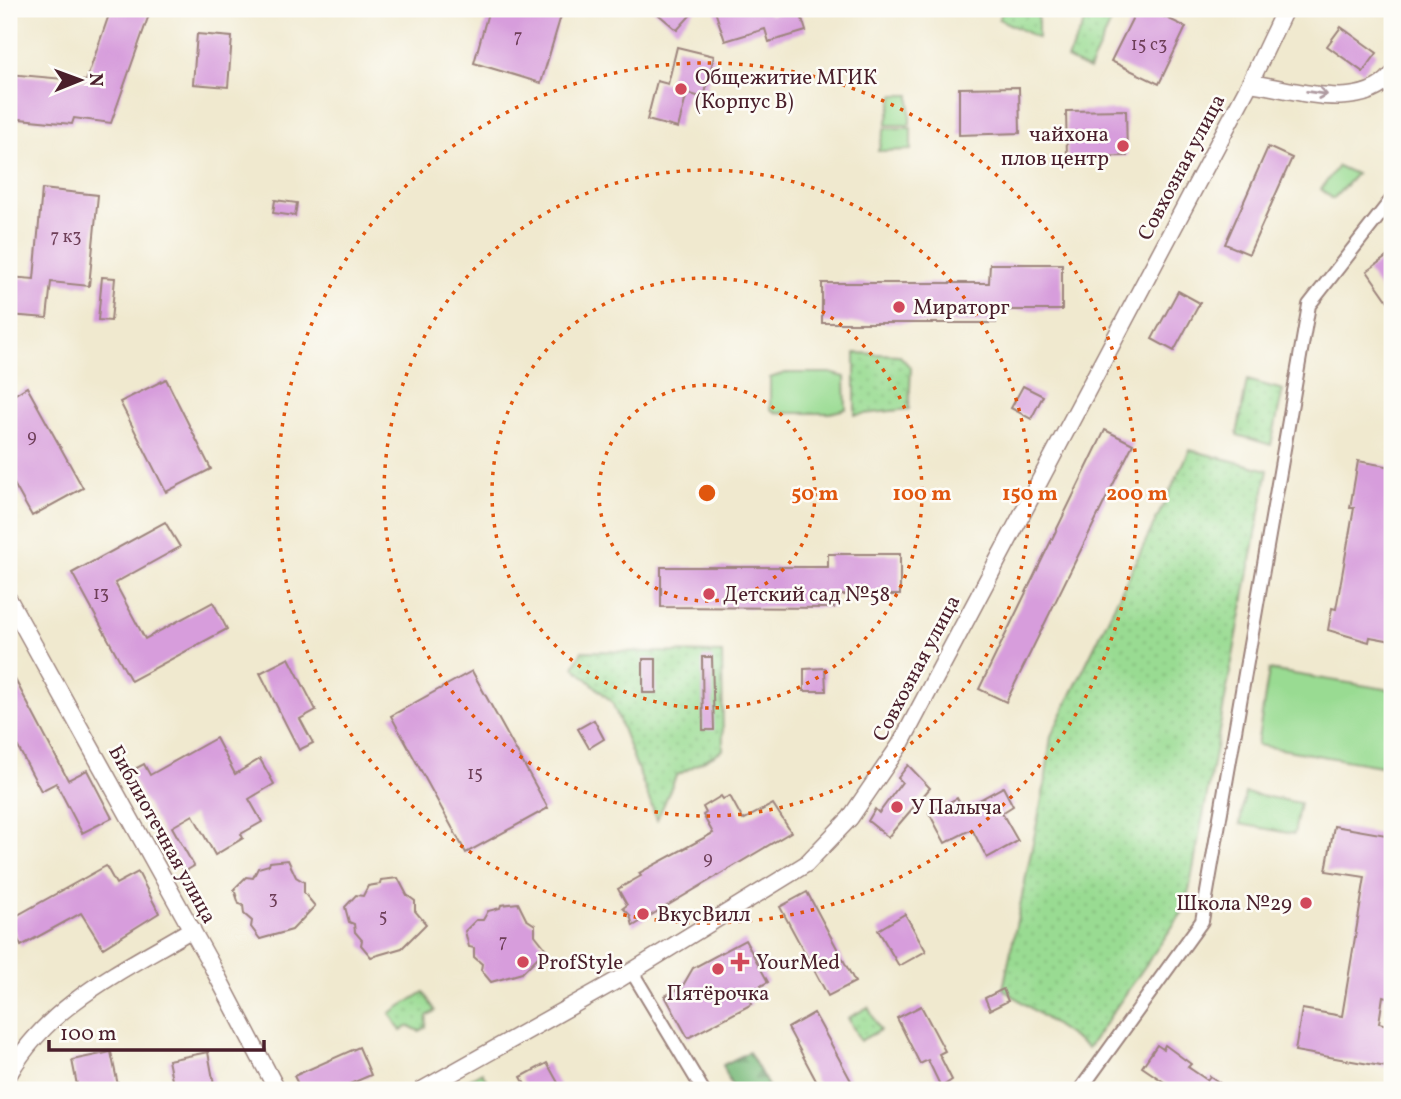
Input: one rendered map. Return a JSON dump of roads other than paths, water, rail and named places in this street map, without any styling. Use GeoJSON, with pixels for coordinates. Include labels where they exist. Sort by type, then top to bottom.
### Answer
{"type":"FeatureCollection","features":[{"type":"Feature","properties":{"kind":"street","name":"Совхозная улица"},"geometry":{"type":"LineString","coordinates":[[422,1090],[632,972],[806,864],[833,838],[885,771],[1250,83],[1285,9]]}},
{"type":"Feature","properties":{"kind":"street","name":"Совхозная улица"},"geometry":{"type":"LineString","coordinates":[[1250,83],[1353,97],[1370,93],[1384,85],[1392,75]]}},
{"type":"Feature","properties":{"kind":"street"},"geometry":{"type":"LineString","coordinates":[[1080,1090],[1202,921],[1310,305],[1392,199]]}},
{"type":"Feature","properties":{"kind":"street","name":"Библиотечная улица"},"geometry":{"type":"LineString","coordinates":[[9,600],[192,929],[277,1090]]}},
{"type":"Feature","properties":{"kind":"street"},"geometry":{"type":"LineString","coordinates":[[9,1074],[23,1049],[75,999],[192,929]]}},
{"type":"Feature","properties":{"kind":"street"},"geometry":{"type":"LineString","coordinates":[[632,972],[703,1090]]}},
{"type":"Feature","properties":{"kind":"place","name":"Общежитие МГИК (Корпус В)"},"geometry":{"type":"Point","coordinates":[681,89]}},
{"type":"Feature","properties":{"kind":"place","name":"чайхона плов центр"},"geometry":{"type":"Point","coordinates":[1123,146]}},
{"type":"Feature","properties":{"kind":"place","name":"Мираторг"},"geometry":{"type":"Point","coordinates":[899,307]}},
{"type":"Feature","properties":{"kind":"place","name":"Детский сад №58"},"geometry":{"type":"Point","coordinates":[709,594]}},
{"type":"Feature","properties":{"kind":"place","name":"У Палыча"},"geometry":{"type":"Point","coordinates":[897,807]}},
{"type":"Feature","properties":{"kind":"place","name":"Школа №29"},"geometry":{"type":"Point","coordinates":[1306,903]}},
{"type":"Feature","properties":{"kind":"place","name":"ВкусВилл"},"geometry":{"type":"Point","coordinates":[643,914]}},
{"type":"Feature","properties":{"kind":"place","name":"ProfStyle"},"geometry":{"type":"Point","coordinates":[523,962]}},
{"type":"Feature","properties":{"kind":"place","name":"YourMed"},"geometry":{"type":"Point","coordinates":[740,962]}},
{"type":"Feature","properties":{"kind":"place","name":"Пятёрочка"},"geometry":{"type":"Point","coordinates":[718,969]}}]}
